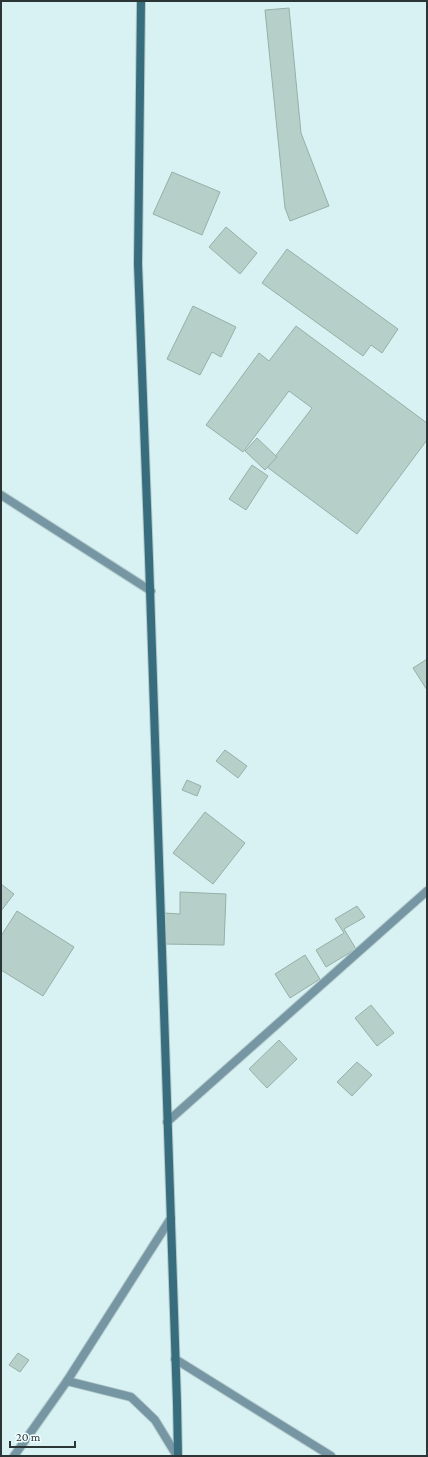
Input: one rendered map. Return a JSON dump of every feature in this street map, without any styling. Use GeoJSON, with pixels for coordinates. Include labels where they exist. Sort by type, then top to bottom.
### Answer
{"type":"FeatureCollection","features":[{"type":"Feature","properties":{"kind":"main road"},"geometry":{"type":"LineString","coordinates":[[141,1],[138,264],[176,1359],[177,1456]]}},
{"type":"Feature","properties":{"kind":"street"},"geometry":{"type":"LineString","coordinates":[[1,495],[150,591]]}},
{"type":"Feature","properties":{"kind":"street"},"geometry":{"type":"LineString","coordinates":[[167,1122],[427,891]]}},
{"type":"Feature","properties":{"kind":"street"},"geometry":{"type":"LineString","coordinates":[[14,1456],[67,1381],[171,1218]]}},
{"type":"Feature","properties":{"kind":"street"},"geometry":{"type":"LineString","coordinates":[[176,1359],[331,1456]]}},
{"type":"Feature","properties":{"kind":"street"},"geometry":{"type":"LineString","coordinates":[[67,1381],[131,1397],[155,1420],[177,1456]]}},
{"type":"Feature","properties":{"kind":"building"},"geometry":{"type":"Polygon","coordinates":[[[289,8],[301,133],[329,206],[290,221],[285,208],[265,10],[289,8]]]}},
{"type":"Feature","properties":{"kind":"building"},"geometry":{"type":"Polygon","coordinates":[[[172,172],[220,192],[202,235],[153,214],[172,172]]]}},
{"type":"Feature","properties":{"kind":"building"},"geometry":{"type":"Polygon","coordinates":[[[226,227],[257,253],[240,274],[209,247],[226,227]]]}},
{"type":"Feature","properties":{"kind":"building"},"geometry":{"type":"Polygon","coordinates":[[[287,249],[398,329],[382,353],[371,345],[363,356],[262,283],[287,249]]]}},
{"type":"Feature","properties":{"kind":"building"},"geometry":{"type":"Polygon","coordinates":[[[193,306],[236,327],[221,357],[212,352],[200,375],[167,359],[193,306]]]}},
{"type":"Feature","properties":{"kind":"building"},"geometry":{"type":"Polygon","coordinates":[[[296,326],[427,423],[427,440],[357,534],[267,467],[312,408],[289,391],[243,452],[206,425],[259,353],[269,361],[296,326]]]}},
{"type":"Feature","properties":{"kind":"building"},"geometry":{"type":"Polygon","coordinates":[[[257,438],[277,457],[265,470],[245,451],[257,438]]]}},
{"type":"Feature","properties":{"kind":"building"},"geometry":{"type":"Polygon","coordinates":[[[252,465],[268,476],[246,510],[229,499],[252,465]]]}},
{"type":"Feature","properties":{"kind":"building"},"geometry":{"type":"Polygon","coordinates":[[[427,659],[427,690],[413,668],[427,659]]]}},
{"type":"Feature","properties":{"kind":"building"},"geometry":{"type":"Polygon","coordinates":[[[225,750],[247,766],[238,778],[216,761],[225,750]]]}},
{"type":"Feature","properties":{"kind":"building"},"geometry":{"type":"Polygon","coordinates":[[[187,780],[201,786],[197,796],[182,790],[187,780]]]}},
{"type":"Feature","properties":{"kind":"building"},"geometry":{"type":"Polygon","coordinates":[[[205,812],[245,843],[213,884],[173,853],[205,812]]]}},
{"type":"Feature","properties":{"kind":"building"},"geometry":{"type":"Polygon","coordinates":[[[1,884],[14,894],[1,911],[1,884]]]}},
{"type":"Feature","properties":{"kind":"building"},"geometry":{"type":"Polygon","coordinates":[[[180,892],[226,894],[224,945],[163,944],[164,913],[180,914],[180,892]]]}},
{"type":"Feature","properties":{"kind":"building"},"geometry":{"type":"Polygon","coordinates":[[[357,906],[365,917],[344,929],[356,949],[326,967],[316,950],[344,933],[335,919],[357,906]]]}},
{"type":"Feature","properties":{"kind":"building"},"geometry":{"type":"Polygon","coordinates":[[[17,911],[74,947],[43,996],[1,970],[1,936],[17,911]]]}},
{"type":"Feature","properties":{"kind":"building"},"geometry":{"type":"Polygon","coordinates":[[[305,955],[320,979],[290,998],[275,974],[305,955]]]}},
{"type":"Feature","properties":{"kind":"building"},"geometry":{"type":"Polygon","coordinates":[[[371,1005],[394,1033],[377,1046],[355,1018],[371,1005]]]}},
{"type":"Feature","properties":{"kind":"building"},"geometry":{"type":"Polygon","coordinates":[[[279,1040],[297,1059],[267,1088],[249,1069],[279,1040]]]}},
{"type":"Feature","properties":{"kind":"building"},"geometry":{"type":"Polygon","coordinates":[[[357,1062],[372,1075],[352,1096],[337,1082],[357,1062]]]}},
{"type":"Feature","properties":{"kind":"building"},"geometry":{"type":"Polygon","coordinates":[[[18,1353],[29,1360],[20,1372],[9,1365],[18,1353]]]}}]}
